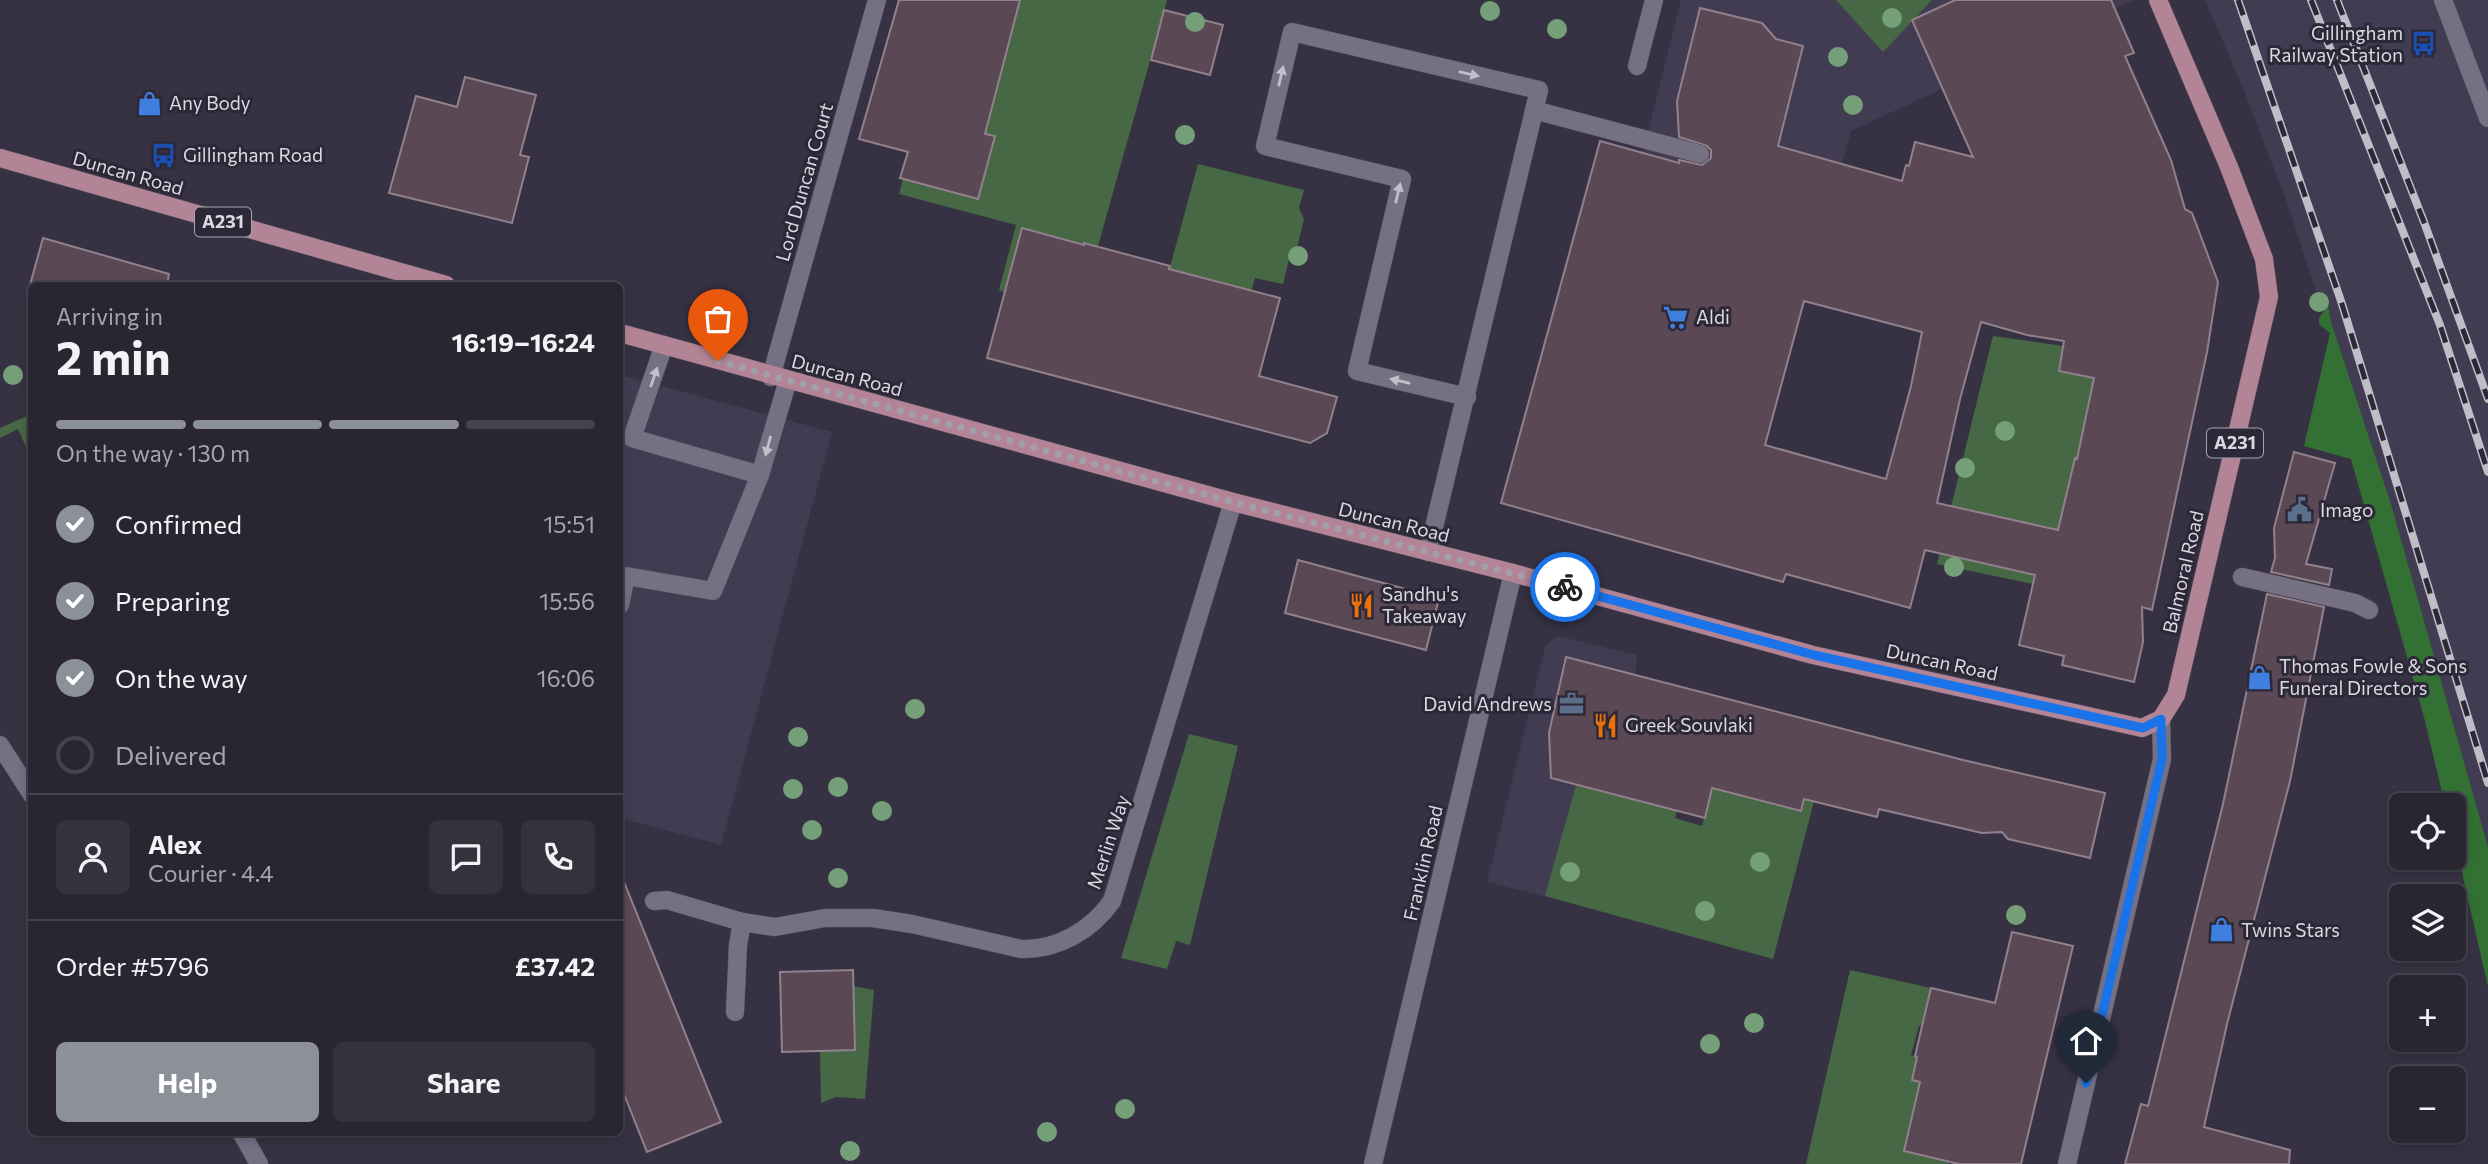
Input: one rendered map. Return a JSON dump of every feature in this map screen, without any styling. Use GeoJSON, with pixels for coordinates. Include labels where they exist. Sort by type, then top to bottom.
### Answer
{"type":"FeatureCollection","features":[{"type":"Feature","properties":{"kind":"main road","name":"Balmoral Road"},"geometry":{"type":"LineString","coordinates":[[2158,0],[2264,259],[2269,297],[2176,695],[2161,719]]}},
{"type":"Feature","properties":{"kind":"main road","name":"Duncan Road"},"geometry":{"type":"LineString","coordinates":[[0,158],[435,282]]}},
{"type":"Feature","properties":{"kind":"main road","name":"Duncan Road"},"geometry":{"type":"LineString","coordinates":[[623,334],[1233,502],[1513,573],[1814,655],[2143,728],[2161,719]]}},
{"type":"Feature","properties":{"kind":"street","name":"Lord Duncan Court"},"geometry":{"type":"LineString","coordinates":[[623,590],[626,576],[713,591],[760,475],[779,378],[877,0]]}},
{"type":"Feature","properties":{"kind":"street"},"geometry":{"type":"LineString","coordinates":[[1637,66],[1654,0]]}},
{"type":"Feature","properties":{"kind":"street"},"geometry":{"type":"LineString","coordinates":[[2443,0],[2488,118]]}},
{"type":"Feature","properties":{"kind":"street"},"geometry":{"type":"LineString","coordinates":[[1429,552],[1467,397],[1539,90],[1292,32],[1265,146],[1402,179],[1357,371],[1467,397]]}},
{"type":"Feature","properties":{"kind":"street"},"geometry":{"type":"LineString","coordinates":[[1534,110],[1700,154]]}},
{"type":"Feature","properties":{"kind":"street"},"geometry":{"type":"LineString","coordinates":[[664,345],[632,438],[760,475]]}},
{"type":"Feature","properties":{"kind":"street","name":"Merlin Way"},"geometry":{"type":"LineString","coordinates":[[654,901],[667,900],[742,922],[775,927],[825,918],[873,918],[1034,950],[1061,942],[1091,926],[1112,901],[1233,502]]}},
{"type":"Feature","properties":{"kind":"street","name":"Franklin Road"},"geometry":{"type":"LineString","coordinates":[[1373,1164],[1513,573]]}},
{"type":"Feature","properties":{"kind":"street"},"geometry":{"type":"LineString","coordinates":[[2242,577],[2355,603],[2370,610]]}},
{"type":"Feature","properties":{"kind":"street","name":"Balmoral Road"},"geometry":{"type":"LineString","coordinates":[[2067,1164],[2162,759],[2161,719]]}},
{"type":"Feature","properties":{"kind":"street"},"geometry":{"type":"LineString","coordinates":[[0,745],[28,789]]}},
{"type":"Feature","properties":{"kind":"street"},"geometry":{"type":"LineString","coordinates":[[735,1012],[738,945],[742,922]]}},
{"type":"Feature","properties":{"kind":"street"},"geometry":{"type":"LineString","coordinates":[[243,1136],[259,1164]]}},
{"type":"Feature","properties":{"kind":"shaded area","name":"Aldi"},"geometry":{"type":"Polygon","coordinates":[[[1681,0],[2134,0],[1851,131],[1731,567],[1501,503],[1600,141],[1643,152],[1681,0]]]}},
{"type":"Feature","properties":{"kind":"shaded area"},"geometry":{"type":"Polygon","coordinates":[[[2205,0],[2488,0],[2488,847],[2391,504],[2331,322],[2328,305],[2326,300],[2318,298],[2288,205],[2241,83],[2205,0]]]}},
{"type":"Feature","properties":{"kind":"shaded area"},"geometry":{"type":"Polygon","coordinates":[[[623,376],[832,432],[721,845],[623,819],[623,376]]]}},
{"type":"Feature","properties":{"kind":"shaded area"},"geometry":{"type":"Polygon","coordinates":[[[1557,636],[1637,655],[1635,675],[1575,904],[1487,882],[1546,645],[1557,636]]]}},
{"type":"Feature","properties":{"kind":"green space"},"geometry":{"type":"Polygon","coordinates":[[[1020,0],[1167,0],[1098,246],[1084,243],[1076,276],[1047,235],[1022,228],[1004,292],[999,290],[1016,225],[899,194],[903,179],[978,199],[994,136],[984,134],[1020,0]]]}},
{"type":"Feature","properties":{"kind":"green space"},"geometry":{"type":"Polygon","coordinates":[[[1836,0],[1932,0],[1883,52],[1836,0]]]}},
{"type":"Feature","properties":{"kind":"green space"},"geometry":{"type":"Polygon","coordinates":[[[1198,164],[1304,190],[1299,208],[1304,219],[1294,260],[1289,259],[1283,284],[1255,278],[1243,321],[1163,293],[1198,164]]]}},
{"type":"Feature","properties":{"kind":"green space"},"geometry":{"type":"Polygon","coordinates":[[[2328,305],[2331,322],[2391,504],[2488,847],[2488,987],[2461,870],[2466,870],[2466,793],[2442,793],[2424,717],[2351,459],[2304,446],[2330,333],[2319,324],[2319,318],[2328,305]]]}},
{"type":"Feature","properties":{"kind":"green space"},"geometry":{"type":"Polygon","coordinates":[[[1993,336],[2063,346],[2059,371],[2134,384],[2131,398],[2091,389],[2085,417],[2098,419],[2116,468],[2075,459],[2064,509],[2103,518],[1985,563],[2088,587],[2086,595],[1937,564],[1993,336]]]}},
{"type":"Feature","properties":{"kind":"green space"},"geometry":{"type":"Polygon","coordinates":[[[28,417],[28,451],[18,429],[0,438],[0,428],[28,417]]]}},
{"type":"Feature","properties":{"kind":"green space"},"geometry":{"type":"Polygon","coordinates":[[[1612,731],[1692,754],[1675,818],[1702,826],[1712,788],[1800,811],[1809,784],[1818,786],[1773,959],[1545,896],[1576,785],[1596,790],[1612,731]]]}},
{"type":"Feature","properties":{"kind":"green space"},"geometry":{"type":"Polygon","coordinates":[[[1189,734],[1238,746],[1190,945],[1176,941],[1167,969],[1121,958],[1189,734]]]}},
{"type":"Feature","properties":{"kind":"green space"},"geometry":{"type":"Polygon","coordinates":[[[1850,970],[1931,988],[1927,1004],[1940,1007],[1977,1039],[1919,1026],[1911,1055],[1917,1057],[1912,1080],[1964,1092],[1916,1102],[1904,1150],[1949,1162],[1948,1164],[1806,1164],[1850,970]]]}},
{"type":"Feature","properties":{"kind":"green space"},"geometry":{"type":"Polygon","coordinates":[[[853,986],[874,990],[865,1099],[836,1097],[821,1103],[820,1051],[855,1050],[853,986]]]}},
{"type":"Feature","properties":{"kind":"building"},"geometry":{"type":"Polygon","coordinates":[[[899,0],[1020,0],[985,134],[995,136],[978,199],[900,178],[908,152],[859,139],[899,0]]]}},
{"type":"Feature","properties":{"kind":"building"},"geometry":{"type":"Polygon","coordinates":[[[1955,0],[2111,0],[2134,53],[2125,56],[2171,160],[2185,209],[2192,213],[2218,282],[2207,352],[2152,610],[2142,607],[2143,642],[2134,682],[2062,665],[2064,656],[2019,645],[2035,575],[1925,550],[1910,608],[1786,574],[1783,582],[1501,503],[1600,141],[1679,163],[1679,160],[1702,165],[1711,158],[1711,150],[1707,146],[1679,137],[1677,101],[1700,8],[1762,23],[1776,39],[1803,46],[1778,146],[1902,181],[1915,142],[1973,157],[1912,20],[1955,0]],[[1804,301],[1765,445],[1886,479],[1911,386],[1922,332],[1804,301]],[[1981,322],[1960,399],[1937,503],[2058,530],[2075,458],[2077,459],[2094,378],[2059,371],[2064,341],[2027,335],[1981,322]]]}},
{"type":"Feature","properties":{"kind":"building"},"geometry":{"type":"Polygon","coordinates":[[[1164,10],[1223,25],[1210,75],[1151,60],[1164,10]]]}},
{"type":"Feature","properties":{"kind":"building"},"geometry":{"type":"Polygon","coordinates":[[[465,77],[536,95],[520,155],[529,157],[512,223],[389,193],[416,96],[457,107],[465,77]]]}},
{"type":"Feature","properties":{"kind":"building"},"geometry":{"type":"Polygon","coordinates":[[[1022,228],[1280,298],[1259,376],[1337,397],[1327,433],[1310,443],[987,358],[1022,228]]]}},
{"type":"Feature","properties":{"kind":"building"},"geometry":{"type":"Polygon","coordinates":[[[43,238],[169,274],[168,282],[31,282],[43,238]]]}},
{"type":"Feature","properties":{"kind":"building","name":"Imago"},"geometry":{"type":"Polygon","coordinates":[[[2294,452],[2335,463],[2306,564],[2332,569],[2329,585],[2271,572],[2275,558],[2274,528],[2294,452]]]}},
{"type":"Feature","properties":{"kind":"building"},"geometry":{"type":"Polygon","coordinates":[[[1298,560],[1439,598],[1426,650],[1285,613],[1298,560]]]}},
{"type":"Feature","properties":{"kind":"building"},"geometry":{"type":"Polygon","coordinates":[[[2267,594],[2324,607],[2290,781],[2227,1024],[2204,1127],[2290,1150],[2289,1164],[2125,1164],[2141,1104],[2148,1106],[2223,804],[2267,594]]]}},
{"type":"Feature","properties":{"kind":"building"},"geometry":{"type":"Polygon","coordinates":[[[1566,657],[1963,760],[2105,793],[2090,858],[2008,839],[2002,832],[1982,833],[1879,809],[1877,817],[1804,799],[1801,811],[1712,788],[1705,818],[1551,778],[1549,733],[1566,657]]]}},
{"type":"Feature","properties":{"kind":"building"},"geometry":{"type":"Polygon","coordinates":[[[623,879],[721,1122],[647,1152],[623,1092],[623,879]]]}},
{"type":"Feature","properties":{"kind":"building"},"geometry":{"type":"Polygon","coordinates":[[[2012,932],[2073,946],[2021,1164],[1959,1164],[1904,1151],[1920,1082],[1912,1080],[1917,1057],[1915,1056],[1931,988],[1995,1003],[2012,932]]]}},
{"type":"Feature","properties":{"kind":"building"},"geometry":{"type":"Polygon","coordinates":[[[853,970],[855,1050],[782,1052],[780,972],[853,970]]]}},
{"type":"Feature","properties":{"kind":"railway"},"geometry":{"type":"LineString","coordinates":[[2238,0],[2342,304],[2488,783]]}},
{"type":"Feature","properties":{"kind":"railway"},"geometry":{"type":"LineString","coordinates":[[2311,0],[2440,325],[2488,472]]}},
{"type":"Feature","properties":{"kind":"railway"},"geometry":{"type":"LineString","coordinates":[[2337,0],[2424,222],[2488,399]]}},
{"type":"Feature","properties":{"kind":"way so far"},"geometry":{"type":"LineString","coordinates":[[718,361],[1233,502],[1565,587]]}},
{"type":"Feature","properties":{"kind":"place","name":"Gillingham Railway Station"},"geometry":{"type":"Point","coordinates":[2423,44]}},
{"type":"Feature","properties":{"kind":"place","name":"Any Body"},"geometry":{"type":"Point","coordinates":[149,103]}},
{"type":"Feature","properties":{"kind":"place","name":"Gillingham Road"},"geometry":{"type":"Point","coordinates":[163,155]}},
{"type":"Feature","properties":{"kind":"place","name":"Aldi"},"geometry":{"type":"Point","coordinates":[1676,317]}},
{"type":"Feature","properties":{"kind":"place","name":"Imago"},"geometry":{"type":"Point","coordinates":[2300,510]}},
{"type":"Feature","properties":{"kind":"place","name":"Sandhu's Takeaway"},"geometry":{"type":"Point","coordinates":[1362,605]}},
{"type":"Feature","properties":{"kind":"place","name":"Thomas Fowle & Sons Funeral Directors"},"geometry":{"type":"Point","coordinates":[2259,677]}},
{"type":"Feature","properties":{"kind":"place","name":"David Andrews"},"geometry":{"type":"Point","coordinates":[1572,704]}},
{"type":"Feature","properties":{"kind":"place","name":"Greek Souvlaki"},"geometry":{"type":"Point","coordinates":[1605,725]}},
{"type":"Feature","properties":{"kind":"place","name":"Twins Stars"},"geometry":{"type":"Point","coordinates":[2221,930]}},
{"type":"Feature","properties":{"kind":"route"},"geometry":{"type":"LineString","coordinates":[[1565,587],[1814,655],[2143,728],[2161,719],[2162,759],[2086,1083]]}}]}
